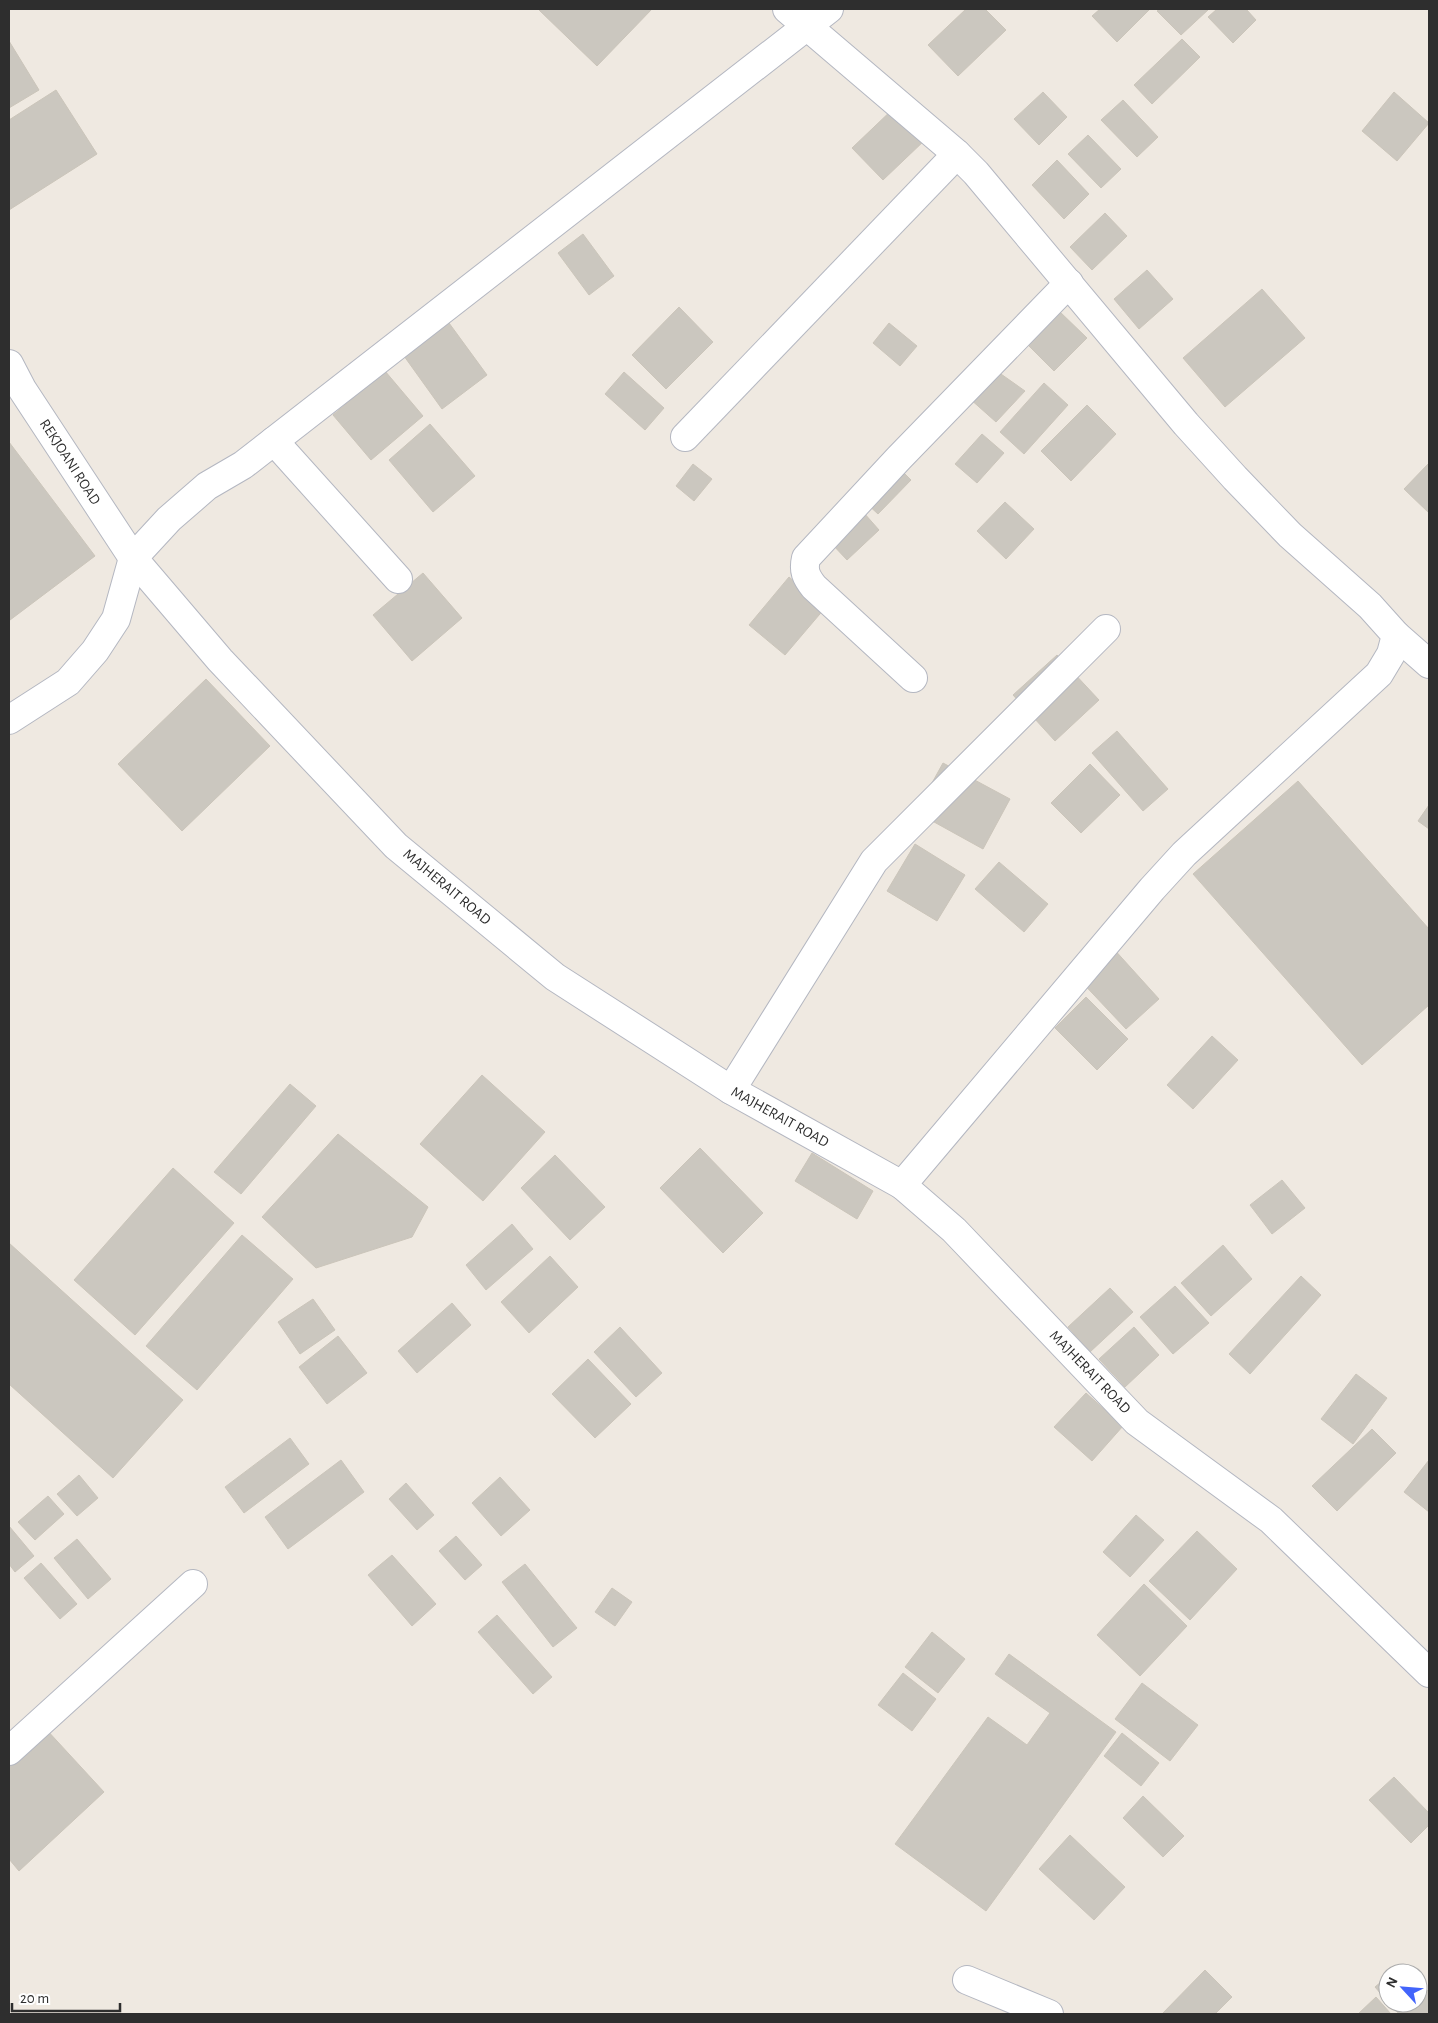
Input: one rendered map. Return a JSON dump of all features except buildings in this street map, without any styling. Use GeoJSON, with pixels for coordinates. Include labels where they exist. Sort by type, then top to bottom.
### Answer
{"type":"FeatureCollection","features":[{"type":"Feature","properties":{"kind":"street"},"geometry":{"type":"LineString","coordinates":[[787,9],[976,172],[1186,424],[1235,478],[1290,535],[1370,606],[1396,635],[1429,664]]}},
{"type":"Feature","properties":{"kind":"street"},"geometry":{"type":"LineString","coordinates":[[9,720],[68,682],[95,651],[116,620],[133,558],[169,519],[207,486],[243,465],[829,9]]}},
{"type":"Feature","properties":{"kind":"street"},"geometry":{"type":"LineString","coordinates":[[685,437],[957,154]]}},
{"type":"Feature","properties":{"kind":"street"},"geometry":{"type":"LineString","coordinates":[[913,678],[814,587],[806,576],[804,568],[806,558],[899,458],[1069,283]]}},
{"type":"Feature","properties":{"kind":"street","name":"REKJOANI ROAD"},"geometry":{"type":"LineString","coordinates":[[9,364],[22,389],[133,558]]}},
{"type":"Feature","properties":{"kind":"street"},"geometry":{"type":"LineString","coordinates":[[274,440],[398,579]]}},
{"type":"Feature","properties":{"kind":"street","name":"MAJHERAIT ROAD"},"geometry":{"type":"LineString","coordinates":[[133,558],[220,660],[396,846],[555,977],[731,1090],[902,1185],[954,1230],[1137,1422],[1271,1520],[1429,1674]]}},
{"type":"Feature","properties":{"kind":"street"},"geometry":{"type":"LineString","coordinates":[[731,1090],[874,861],[1106,629]]}},
{"type":"Feature","properties":{"kind":"street"},"geometry":{"type":"LineString","coordinates":[[902,1185],[1152,889],[1184,854],[1379,674],[1391,654],[1396,635]]}},
{"type":"Feature","properties":{"kind":"street"},"geometry":{"type":"LineString","coordinates":[[9,1751],[192,1584]]}},
{"type":"Feature","properties":{"kind":"street"},"geometry":{"type":"LineString","coordinates":[[967,1980],[1050,2014]]}}]}
